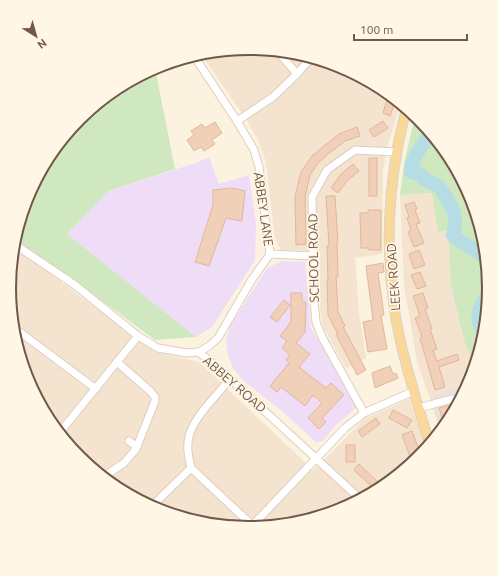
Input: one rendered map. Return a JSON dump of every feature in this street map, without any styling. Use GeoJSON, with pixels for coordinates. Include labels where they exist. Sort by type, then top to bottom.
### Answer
{"type":"FeatureCollection","features":[{"type":"Feature","properties":{"kind":"main road","name":"LEEK ROAD"},"geometry":{"type":"LineString","coordinates":[[405,115],[396,152],[390,213],[391,272],[394,307],[414,391],[428,438]]}},
{"type":"Feature","properties":{"kind":"street"},"geometry":{"type":"LineString","coordinates":[[283,58],[297,74]]}},
{"type":"Feature","properties":{"kind":"street","name":"ABBEY LANE"},"geometry":{"type":"LineString","coordinates":[[197,61],[237,121],[254,150],[259,167],[270,254],[251,281],[218,338],[199,352]]}},
{"type":"Feature","properties":{"kind":"street"},"geometry":{"type":"LineString","coordinates":[[237,121],[273,97],[307,62]]}},
{"type":"Feature","properties":{"kind":"street","name":"SCHOOL ROAD"},"geometry":{"type":"LineString","coordinates":[[364,413],[322,337],[316,322],[314,308],[312,197],[327,170],[355,150],[396,152]]}},
{"type":"Feature","properties":{"kind":"street","name":"ABBEY ROAD"},"geometry":{"type":"LineString","coordinates":[[19,248],[75,284],[138,336],[158,348],[186,353],[199,352],[356,495]]}},
{"type":"Feature","properties":{"kind":"street"},"geometry":{"type":"LineString","coordinates":[[270,254],[313,256]]}},
{"type":"Feature","properties":{"kind":"street"},"geometry":{"type":"LineString","coordinates":[[20,332],[96,389]]}},
{"type":"Feature","properties":{"kind":"street"},"geometry":{"type":"LineString","coordinates":[[63,428],[138,336]]}},
{"type":"Feature","properties":{"kind":"street"},"geometry":{"type":"LineString","coordinates":[[108,474],[124,463],[137,447],[154,405],[155,397],[117,362]]}},
{"type":"Feature","properties":{"kind":"street"},"geometry":{"type":"LineString","coordinates":[[230,379],[193,424],[188,438],[188,451],[191,468],[247,521]]}},
{"type":"Feature","properties":{"kind":"street"},"geometry":{"type":"LineString","coordinates":[[259,521],[341,432],[364,413],[414,391]]}},
{"type":"Feature","properties":{"kind":"street"},"geometry":{"type":"LineString","coordinates":[[419,408],[454,398]]}},
{"type":"Feature","properties":{"kind":"street"},"geometry":{"type":"LineString","coordinates":[[129,441],[137,447]]}},
{"type":"Feature","properties":{"kind":"street"},"geometry":{"type":"LineString","coordinates":[[157,502],[191,468]]}},
{"type":"Feature","properties":{"kind":"shaded area"},"geometry":{"type":"Polygon","coordinates":[[[234,55],[264,55],[294,59],[324,67],[352,79],[366,86],[399,110],[388,144],[383,170],[382,254],[355,258],[359,313],[366,358],[346,368],[324,328],[320,311],[320,251],[281,250],[275,238],[266,162],[258,140],[248,122],[204,59],[234,55]]]}},
{"type":"Feature","properties":{"kind":"shaded area"},"geometry":{"type":"Polygon","coordinates":[[[209,157],[219,184],[249,175],[256,224],[255,260],[212,327],[196,337],[67,234],[108,191],[196,163],[209,157]]]}},
{"type":"Feature","properties":{"kind":"shaded area"},"geometry":{"type":"Polygon","coordinates":[[[432,193],[438,231],[448,230],[451,286],[465,344],[471,358],[460,386],[429,396],[417,361],[404,285],[400,195],[432,193]]]}},
{"type":"Feature","properties":{"kind":"shaded area"},"geometry":{"type":"Polygon","coordinates":[[[19,250],[155,352],[199,362],[313,470],[364,419],[409,399],[424,442],[391,473],[352,497],[324,509],[294,517],[264,521],[234,521],[204,517],[174,509],[132,490],[107,473],[74,442],[64,430],[47,404],[28,363],[20,333],[16,303],[16,273],[19,250]]]}},
{"type":"Feature","properties":{"kind":"shaded area"},"geometry":{"type":"Polygon","coordinates":[[[282,261],[305,262],[311,328],[357,407],[335,426],[323,441],[316,442],[283,412],[244,381],[234,370],[228,355],[226,341],[230,326],[267,268],[282,261]]]}},
{"type":"Feature","properties":{"kind":"shaded area"},"geometry":{"type":"Polygon","coordinates":[[[460,386],[451,405],[438,424],[429,396],[460,386]]]}},
{"type":"Feature","properties":{"kind":"green space"},"geometry":{"type":"Polygon","coordinates":[[[156,75],[175,169],[108,191],[67,234],[196,337],[155,340],[77,282],[20,244],[28,213],[47,171],[64,146],[84,123],[120,94],[156,75]]]}},
{"type":"Feature","properties":{"kind":"green space"},"geometry":{"type":"Polygon","coordinates":[[[414,123],[443,159],[458,185],[470,213],[478,243],[482,273],[482,303],[478,333],[471,358],[465,344],[451,286],[448,230],[438,232],[432,193],[400,195],[404,164],[414,123]]]}},
{"type":"Feature","properties":{"kind":"building"},"geometry":{"type":"Polygon","coordinates":[[[387,100],[394,105],[390,116],[383,113],[387,100]]]}},
{"type":"Feature","properties":{"kind":"building"},"geometry":{"type":"Polygon","coordinates":[[[383,121],[388,128],[374,137],[369,130],[383,121]]]}},
{"type":"Feature","properties":{"kind":"building"},"geometry":{"type":"Polygon","coordinates":[[[215,122],[222,133],[212,140],[215,144],[204,151],[201,147],[194,151],[187,140],[194,135],[191,131],[202,124],[205,128],[215,122]]]}},
{"type":"Feature","properties":{"kind":"building"},"geometry":{"type":"Polygon","coordinates":[[[357,127],[360,136],[345,141],[332,151],[319,162],[310,175],[305,197],[306,244],[296,245],[295,197],[301,172],[312,156],[324,146],[339,134],[357,127]]]}},
{"type":"Feature","properties":{"kind":"building"},"geometry":{"type":"Polygon","coordinates":[[[369,158],[377,158],[377,196],[369,196],[369,158]]]}},
{"type":"Feature","properties":{"kind":"building"},"geometry":{"type":"Polygon","coordinates":[[[353,164],[359,171],[347,181],[338,193],[331,188],[341,174],[353,164]]]}},
{"type":"Feature","properties":{"kind":"building"},"geometry":{"type":"Polygon","coordinates":[[[232,188],[245,191],[242,221],[226,218],[209,266],[195,262],[213,205],[213,190],[232,188]]]}},
{"type":"Feature","properties":{"kind":"building"},"geometry":{"type":"Polygon","coordinates":[[[326,196],[335,196],[338,242],[338,277],[336,277],[338,312],[345,326],[343,327],[366,370],[357,375],[328,315],[327,246],[329,246],[326,196]]]}},
{"type":"Feature","properties":{"kind":"building"},"geometry":{"type":"Polygon","coordinates":[[[414,202],[417,209],[415,210],[420,223],[416,224],[424,243],[414,247],[408,232],[411,230],[405,205],[414,202]]]}},
{"type":"Feature","properties":{"kind":"building"},"geometry":{"type":"Polygon","coordinates":[[[368,210],[381,210],[381,250],[361,248],[360,213],[368,213],[368,210]]]}},
{"type":"Feature","properties":{"kind":"building"},"geometry":{"type":"Polygon","coordinates":[[[419,250],[425,265],[414,269],[409,254],[419,250]]]}},
{"type":"Feature","properties":{"kind":"building"},"geometry":{"type":"Polygon","coordinates":[[[383,263],[384,272],[378,273],[384,315],[381,315],[387,349],[368,352],[363,322],[373,320],[366,266],[383,263]]]}},
{"type":"Feature","properties":{"kind":"building"},"geometry":{"type":"Polygon","coordinates":[[[420,272],[426,286],[417,289],[411,275],[420,272]]]}},
{"type":"Feature","properties":{"kind":"building"},"geometry":{"type":"Polygon","coordinates":[[[291,293],[302,293],[302,302],[306,302],[305,332],[296,343],[310,354],[299,367],[326,388],[331,383],[344,395],[322,418],[326,422],[319,429],[308,418],[322,403],[313,395],[305,406],[281,387],[277,392],[270,386],[289,363],[286,360],[290,355],[282,348],[287,341],[280,336],[291,322],[291,293]]]}},
{"type":"Feature","properties":{"kind":"building"},"geometry":{"type":"Polygon","coordinates":[[[423,293],[428,308],[425,309],[432,329],[430,329],[437,349],[433,350],[437,361],[457,354],[459,360],[439,367],[445,387],[435,390],[420,338],[422,337],[415,318],[420,316],[413,296],[423,293]]]}},
{"type":"Feature","properties":{"kind":"building"},"geometry":{"type":"Polygon","coordinates":[[[284,300],[290,305],[277,322],[270,317],[284,300]]]}},
{"type":"Feature","properties":{"kind":"building"},"geometry":{"type":"Polygon","coordinates":[[[390,366],[393,374],[396,373],[398,378],[375,388],[372,373],[390,366]]]}},
{"type":"Feature","properties":{"kind":"building"},"geometry":{"type":"Polygon","coordinates":[[[451,405],[442,418],[439,408],[451,405]]]}},
{"type":"Feature","properties":{"kind":"building"},"geometry":{"type":"Polygon","coordinates":[[[393,410],[412,420],[407,428],[389,418],[393,410]]]}},
{"type":"Feature","properties":{"kind":"building"},"geometry":{"type":"Polygon","coordinates":[[[376,418],[380,424],[362,437],[358,431],[376,418]]]}},
{"type":"Feature","properties":{"kind":"building"},"geometry":{"type":"Polygon","coordinates":[[[412,431],[418,448],[410,457],[402,435],[412,431]]]}},
{"type":"Feature","properties":{"kind":"building"},"geometry":{"type":"Polygon","coordinates":[[[346,445],[355,445],[355,462],[346,462],[346,445]]]}},
{"type":"Feature","properties":{"kind":"building"},"geometry":{"type":"Polygon","coordinates":[[[359,464],[378,482],[371,486],[354,470],[359,464]]]}},
{"type":"Feature","properties":{"kind":"waterway"},"geometry":{"type":"LineString","coordinates":[[427,138],[420,147],[415,157],[411,167],[411,172],[420,174],[426,180],[440,188],[454,213],[455,224],[453,235],[479,253]]}},
{"type":"Feature","properties":{"kind":"waterway"},"geometry":{"type":"LineString","coordinates":[[479,324],[478,315],[482,304]]}}]}
